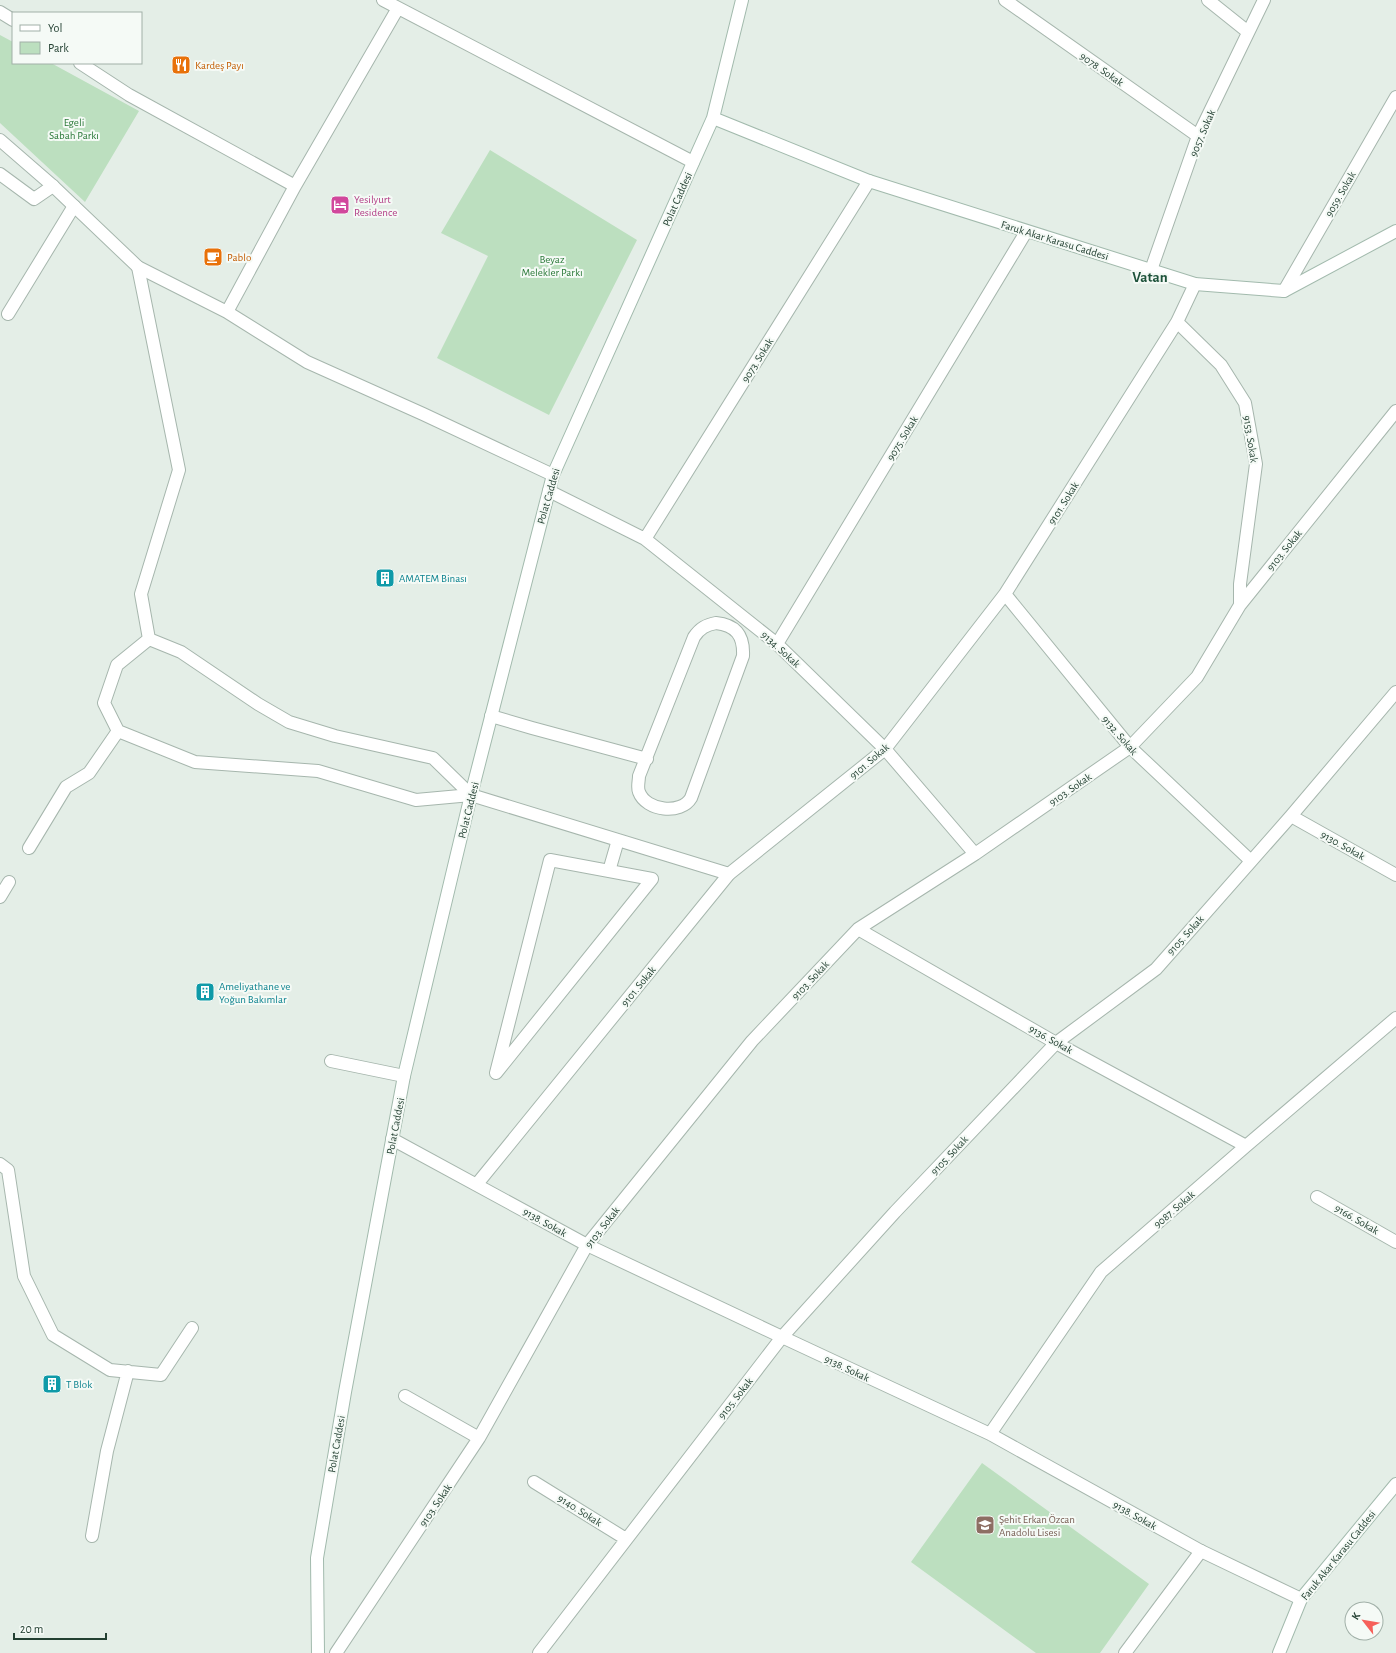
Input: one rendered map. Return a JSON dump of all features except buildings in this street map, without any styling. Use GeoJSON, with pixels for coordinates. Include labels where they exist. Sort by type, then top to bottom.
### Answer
{"type":"FeatureCollection","features":[{"type":"Feature","properties":{"kind":"street"},"geometry":{"type":"LineString","coordinates":[[383,0],[693,162]]}},
{"type":"Feature","properties":{"kind":"street","name":"Polat Caddesi"},"geometry":{"type":"LineString","coordinates":[[318,1653],[317,1558],[345,1392],[404,1076],[491,716],[553,475],[713,118],[742,0]]}},
{"type":"Feature","properties":{"kind":"street","name":"9078. Sokak"},"geometry":{"type":"LineString","coordinates":[[1005,0],[1198,136]]}},
{"type":"Feature","properties":{"kind":"street"},"geometry":{"type":"LineString","coordinates":[[1208,0],[1248,32]]}},
{"type":"Feature","properties":{"kind":"street","name":"9057. Sokak"},"geometry":{"type":"LineString","coordinates":[[1151,270],[1198,136],[1264,0]]}},
{"type":"Feature","properties":{"kind":"street"},"geometry":{"type":"LineString","coordinates":[[226,312],[295,186],[398,8]]}},
{"type":"Feature","properties":{"kind":"street"},"geometry":{"type":"LineString","coordinates":[[0,12],[12,19]]}},
{"type":"Feature","properties":{"kind":"street"},"geometry":{"type":"LineString","coordinates":[[82,64],[130,95],[295,186]]}},
{"type":"Feature","properties":{"kind":"street","name":"9059. Sokak"},"geometry":{"type":"LineString","coordinates":[[1284,291],[1396,97]]}},
{"type":"Feature","properties":{"kind":"street","name":"Faruk Akar Karasu Caddesi"},"geometry":{"type":"LineString","coordinates":[[713,118],[869,181],[1026,232],[1195,284],[1284,291]]}},
{"type":"Feature","properties":{"kind":"street"},"geometry":{"type":"LineString","coordinates":[[0,140],[53,186],[138,267],[226,312],[307,362],[553,475]]}},
{"type":"Feature","properties":{"kind":"street"},"geometry":{"type":"LineString","coordinates":[[0,174],[34,199],[53,186]]}},
{"type":"Feature","properties":{"kind":"street","name":"9073. Sokak"},"geometry":{"type":"LineString","coordinates":[[645,539],[869,181]]}},
{"type":"Feature","properties":{"kind":"street"},"geometry":{"type":"LineString","coordinates":[[8,314],[74,206]]}},
{"type":"Feature","properties":{"kind":"street"},"geometry":{"type":"LineString","coordinates":[[1284,291],[1396,231]]}},
{"type":"Feature","properties":{"kind":"street","name":"9075. Sokak"},"geometry":{"type":"LineString","coordinates":[[777,644],[1026,232]]}},
{"type":"Feature","properties":{"kind":"street"},"geometry":{"type":"LineString","coordinates":[[138,267],[179,470],[141,594],[149,639]]}},
{"type":"Feature","properties":{"kind":"street","name":"9101. Sokak"},"geometry":{"type":"LineString","coordinates":[[476,1184],[730,874],[885,749],[1005,594],[1177,322],[1195,284]]}},
{"type":"Feature","properties":{"kind":"street","name":"9153. Sokak"},"geometry":{"type":"LineString","coordinates":[[1177,322],[1221,365],[1245,403],[1256,464],[1240,584],[1240,604]]}},
{"type":"Feature","properties":{"kind":"street","name":"9103. Sokak"},"geometry":{"type":"LineString","coordinates":[[336,1653],[479,1438],[587,1245],[752,1040],[858,929],[975,854],[1130,748],[1197,677],[1240,604],[1396,412]]}},
{"type":"Feature","properties":{"kind":"street","name":"9134. Sokak"},"geometry":{"type":"LineString","coordinates":[[549,490],[645,539],[777,644],[885,749],[975,854]]}},
{"type":"Feature","properties":{"kind":"street","name":"9132. Sokak"},"geometry":{"type":"LineString","coordinates":[[1005,594],[1130,748],[1251,861]]}},
{"type":"Feature","properties":{"kind":"street"},"geometry":{"type":"LineString","coordinates":[[716,623],[725,624],[733,628],[740,636],[744,645],[743,656],[691,798],[687,804],[676,809],[663,808],[653,805],[643,798],[639,792],[638,785],[639,776],[646,759],[694,637],[700,629],[707,625],[716,623]]}},
{"type":"Feature","properties":{"kind":"street"},"geometry":{"type":"LineString","coordinates":[[149,639],[117,665],[104,703],[118,731],[195,762],[318,772],[416,800],[471,794],[730,874]]}},
{"type":"Feature","properties":{"kind":"street"},"geometry":{"type":"LineString","coordinates":[[149,639],[181,652],[258,704],[289,722],[335,736],[433,758],[471,794]]}},
{"type":"Feature","properties":{"kind":"street","name":"9105. Sokak"},"geometry":{"type":"LineString","coordinates":[[539,1653],[782,1337],[896,1212],[1056,1043],[1156,969],[1396,692]]}},
{"type":"Feature","properties":{"kind":"street"},"geometry":{"type":"LineString","coordinates":[[491,716],[646,759]]}},
{"type":"Feature","properties":{"kind":"street"},"geometry":{"type":"LineString","coordinates":[[29,848],[66,787],[89,773],[118,731]]}},
{"type":"Feature","properties":{"kind":"street","name":"9130. Sokak"},"geometry":{"type":"LineString","coordinates":[[1290,816],[1396,875]]}},
{"type":"Feature","properties":{"kind":"street"},"geometry":{"type":"LineString","coordinates":[[609,871],[618,840]]}},
{"type":"Feature","properties":{"kind":"street"},"geometry":{"type":"LineString","coordinates":[[550,860],[609,871],[652,879],[496,1073],[550,860]]}},
{"type":"Feature","properties":{"kind":"street"},"geometry":{"type":"LineString","coordinates":[[0,897],[9,882]]}},
{"type":"Feature","properties":{"kind":"street","name":"9136. Sokak"},"geometry":{"type":"LineString","coordinates":[[858,929],[1056,1043],[1246,1146]]}},
{"type":"Feature","properties":{"kind":"street","name":"9087. Sokak"},"geometry":{"type":"LineString","coordinates":[[990,1434],[1101,1272],[1396,1018]]}},
{"type":"Feature","properties":{"kind":"street"},"geometry":{"type":"LineString","coordinates":[[331,1061],[404,1076]]}},
{"type":"Feature","properties":{"kind":"street","name":"9138. Sokak"},"geometry":{"type":"LineString","coordinates":[[392,1139],[587,1245],[990,1434],[1201,1551],[1301,1599]]}},
{"type":"Feature","properties":{"kind":"street"},"geometry":{"type":"LineString","coordinates":[[0,1164],[8,1170],[24,1276],[53,1335],[110,1370],[161,1375],[192,1328]]}},
{"type":"Feature","properties":{"kind":"street","name":"9166. Sokak"},"geometry":{"type":"LineString","coordinates":[[1317,1197],[1396,1242]]}},
{"type":"Feature","properties":{"kind":"street"},"geometry":{"type":"LineString","coordinates":[[92,1536],[107,1451],[128,1372]]}},
{"type":"Feature","properties":{"kind":"street"},"geometry":{"type":"LineString","coordinates":[[405,1396],[479,1438]]}},
{"type":"Feature","properties":{"kind":"street","name":"9140. Sokak"},"geometry":{"type":"LineString","coordinates":[[534,1482],[626,1539]]}},
{"type":"Feature","properties":{"kind":"street","name":"Faruk Akar Karasu Caddesi"},"geometry":{"type":"LineString","coordinates":[[1279,1653],[1301,1599],[1396,1484]]}},
{"type":"Feature","properties":{"kind":"street"},"geometry":{"type":"LineString","coordinates":[[1125,1653],[1201,1551]]}},
{"type":"Feature","properties":{"kind":"green space","name":"Egeli Sabah Parkı"},"geometry":{"type":"Polygon","coordinates":[[[0,35],[12,41],[12,64],[53,64],[139,111],[85,202],[0,123],[0,35]]]}},
{"type":"Feature","properties":{"kind":"green space","name":"Beyaz Melekler Parkı"},"geometry":{"type":"Polygon","coordinates":[[[490,150],[637,240],[549,415],[437,358],[488,256],[441,233],[490,150]]]}},
{"type":"Feature","properties":{"kind":"green space"},"geometry":{"type":"Polygon","coordinates":[[[982,1463],[1149,1584],[1100,1653],[1036,1653],[911,1562],[982,1463]]]}},
{"type":"Feature","properties":{"kind":"place","name":"Kardeş Payı"},"geometry":{"type":"Point","coordinates":[181,65]}},
{"type":"Feature","properties":{"kind":"place","name":"Yesilyurt Residence"},"geometry":{"type":"Point","coordinates":[340,205]}},
{"type":"Feature","properties":{"kind":"place","name":"Pablo"},"geometry":{"type":"Point","coordinates":[213,257]}},
{"type":"Feature","properties":{"kind":"place","name":"AMATEM Binası"},"geometry":{"type":"Point","coordinates":[385,578]}},
{"type":"Feature","properties":{"kind":"place","name":"Ameliyathane ve Yoğun Bakımlar"},"geometry":{"type":"Point","coordinates":[205,992]}},
{"type":"Feature","properties":{"kind":"place","name":"T Blok"},"geometry":{"type":"Point","coordinates":[52,1384]}},
{"type":"Feature","properties":{"kind":"place","name":"Şehit Erkan Özcan Anadolu Lisesi"},"geometry":{"type":"Point","coordinates":[985,1525]}},
{"type":"Feature","properties":{"kind":"district","name":"Vatan"},"geometry":{"type":"Point","coordinates":[1150,277]}}]}
